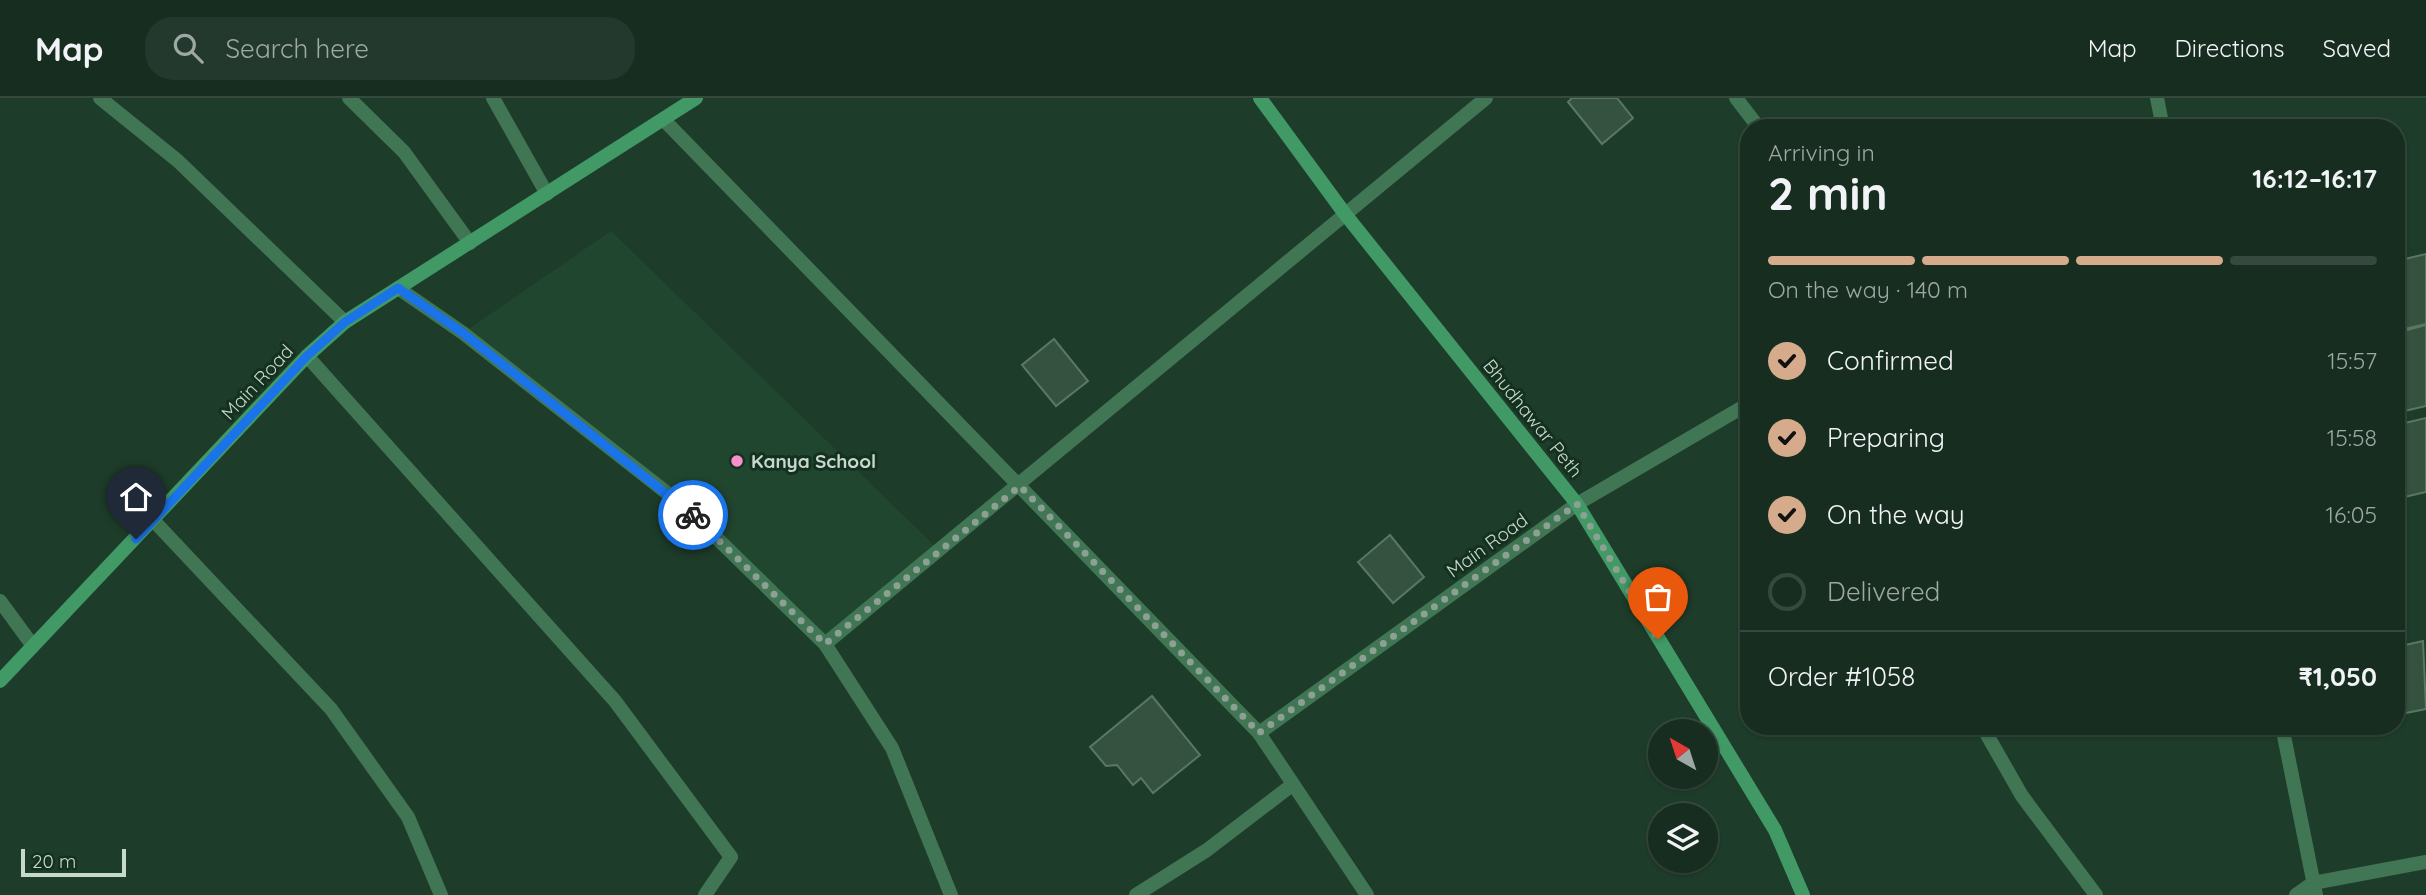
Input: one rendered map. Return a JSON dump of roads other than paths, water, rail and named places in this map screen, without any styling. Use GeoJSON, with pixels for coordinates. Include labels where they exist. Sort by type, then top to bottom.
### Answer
{"type":"FeatureCollection","features":[{"type":"Feature","properties":{"kind":"street"},"geometry":{"type":"LineString","coordinates":[[100,98],[178,161],[345,322]]}},
{"type":"Feature","properties":{"kind":"street"},"geometry":{"type":"LineString","coordinates":[[349,98],[404,152],[470,243]]}},
{"type":"Feature","properties":{"kind":"street"},"geometry":{"type":"LineString","coordinates":[[493,98],[547,194]]}},
{"type":"Feature","properties":{"kind":"street","name":"Main Road"},"geometry":{"type":"LineString","coordinates":[[0,681],[307,356],[345,322],[696,98]]}},
{"type":"Feature","properties":{"kind":"street","name":"Bhudhawar Peth"},"geometry":{"type":"LineString","coordinates":[[1260,98],[1345,214],[1577,504],[1775,830],[1803,895]]}},
{"type":"Feature","properties":{"kind":"street"},"geometry":{"type":"LineString","coordinates":[[825,644],[1020,486],[1486,98]]}},
{"type":"Feature","properties":{"kind":"street"},"geometry":{"type":"LineString","coordinates":[[1736,98],[1752,119]]}},
{"type":"Feature","properties":{"kind":"street"},"geometry":{"type":"LineString","coordinates":[[2157,98],[2161,119]]}},
{"type":"Feature","properties":{"kind":"street"},"geometry":{"type":"LineString","coordinates":[[664,120],[1259,733],[1367,895]]}},
{"type":"Feature","properties":{"kind":"street"},"geometry":{"type":"LineString","coordinates":[[398,288],[463,333],[685,507],[825,644],[892,748],[951,895]]}},
{"type":"Feature","properties":{"kind":"street"},"geometry":{"type":"LineString","coordinates":[[307,356],[615,701],[723,846],[731,858],[705,895]]}},
{"type":"Feature","properties":{"kind":"street","name":"Main Road"},"geometry":{"type":"LineString","coordinates":[[1259,733],[1577,504],[1740,409]]}},
{"type":"Feature","properties":{"kind":"street"},"geometry":{"type":"LineString","coordinates":[[153,521],[331,709],[408,817],[441,895]]}},
{"type":"Feature","properties":{"kind":"street"},"geometry":{"type":"LineString","coordinates":[[0,601],[33,646]]}},
{"type":"Feature","properties":{"kind":"street"},"geometry":{"type":"LineString","coordinates":[[1987,735],[2022,796],[2096,895]]}},
{"type":"Feature","properties":{"kind":"street"},"geometry":{"type":"LineString","coordinates":[[2284,735],[2314,889]]}},
{"type":"Feature","properties":{"kind":"street"},"geometry":{"type":"LineString","coordinates":[[1136,895],[1207,850],[1292,785]]}},
{"type":"Feature","properties":{"kind":"street"},"geometry":{"type":"LineString","coordinates":[[2295,895],[2426,862]]}},
{"type":"Feature","properties":{"kind":"place","name":"Kanya School"},"geometry":{"type":"Point","coordinates":[737,461]}}]}
